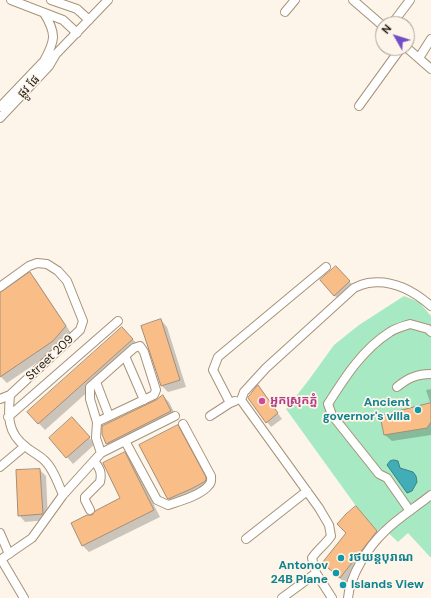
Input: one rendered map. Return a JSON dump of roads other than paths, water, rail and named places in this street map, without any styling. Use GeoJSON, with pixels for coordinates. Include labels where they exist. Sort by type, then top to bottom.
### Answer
{"type":"FeatureCollection","features":[{"type":"Feature","properties":{"kind":"street"},"geometry":{"type":"LineString","coordinates":[[11,0],[63,20],[77,33]]}},
{"type":"Feature","properties":{"kind":"street"},"geometry":{"type":"LineString","coordinates":[[52,0],[76,10],[89,20]]}},
{"type":"Feature","properties":{"kind":"street","name":"ផ្លូវ ផែ"},"geometry":{"type":"LineString","coordinates":[[0,118],[49,66],[56,54],[108,0]]}},
{"type":"Feature","properties":{"kind":"street"},"geometry":{"type":"LineString","coordinates":[[285,12],[295,0]]}},
{"type":"Feature","properties":{"kind":"street"},"geometry":{"type":"LineString","coordinates":[[353,0],[375,19]]}},
{"type":"Feature","properties":{"kind":"street"},"geometry":{"type":"LineString","coordinates":[[398,16],[410,0]]}},
{"type":"Feature","properties":{"kind":"street"},"geometry":{"type":"LineString","coordinates":[[44,13],[50,23],[53,33],[53,45],[44,61]]}},
{"type":"Feature","properties":{"kind":"street"},"geometry":{"type":"LineString","coordinates":[[419,58],[431,39]]}},
{"type":"Feature","properties":{"kind":"street","name":"ផ្លូវ ផែ"},"geometry":{"type":"LineString","coordinates":[[0,107],[44,61],[56,54]]}},
{"type":"Feature","properties":{"kind":"street"},"geometry":{"type":"LineString","coordinates":[[415,55],[431,69]]}},
{"type":"Feature","properties":{"kind":"street"},"geometry":{"type":"LineString","coordinates":[[359,106],[395,56]]}},
{"type":"Feature","properties":{"kind":"street","name":"Street 209"},"geometry":{"type":"LineString","coordinates":[[0,287],[29,266],[37,263],[47,264],[58,271],[67,281],[82,321],[80,330],[10,395]]}},
{"type":"Feature","properties":{"kind":"street"},"geometry":{"type":"LineString","coordinates":[[230,403],[212,370],[218,357],[326,267]]}},
{"type":"Feature","properties":{"kind":"street"},"geometry":{"type":"LineString","coordinates":[[241,400],[244,392],[266,368],[354,288],[368,283],[380,282],[396,284],[420,296],[431,306]]}},
{"type":"Feature","properties":{"kind":"street"},"geometry":{"type":"LineString","coordinates":[[8,417],[118,320]]}},
{"type":"Feature","properties":{"kind":"street"},"geometry":{"type":"LineString","coordinates":[[410,511],[387,478],[379,474],[332,415],[328,404],[344,377],[366,352],[390,332],[410,324],[428,329],[431,332]]}},
{"type":"Feature","properties":{"kind":"street"},"geometry":{"type":"LineString","coordinates":[[98,422],[154,395],[156,390],[144,352],[140,346],[134,348],[90,387],[90,399],[98,422],[96,438],[101,453]]}},
{"type":"Feature","properties":{"kind":"street"},"geometry":{"type":"LineString","coordinates":[[125,356],[144,400]]}},
{"type":"Feature","properties":{"kind":"street"},"geometry":{"type":"LineString","coordinates":[[397,387],[407,379],[422,374],[431,374]]}},
{"type":"Feature","properties":{"kind":"street"},"geometry":{"type":"LineString","coordinates":[[96,382],[108,416]]}},
{"type":"Feature","properties":{"kind":"street"},"geometry":{"type":"LineString","coordinates":[[0,399],[10,395],[8,417],[14,435],[25,446],[45,460],[53,472],[63,495]]}},
{"type":"Feature","properties":{"kind":"street"},"geometry":{"type":"LineString","coordinates":[[210,416],[230,403],[241,400]]}},
{"type":"Feature","properties":{"kind":"street"},"geometry":{"type":"LineString","coordinates":[[241,400],[329,524],[332,536],[326,545],[316,551],[312,558],[316,574],[332,598]]}},
{"type":"Feature","properties":{"kind":"street"},"geometry":{"type":"LineString","coordinates":[[24,598],[1,560],[32,538],[63,495],[101,453],[175,416]]}},
{"type":"Feature","properties":{"kind":"street"},"geometry":{"type":"LineString","coordinates":[[125,441],[157,500],[168,505],[193,496],[209,486],[211,482],[211,476],[183,424]]}},
{"type":"Feature","properties":{"kind":"street"},"geometry":{"type":"LineString","coordinates":[[0,467],[25,446]]}},
{"type":"Feature","properties":{"kind":"street"},"geometry":{"type":"LineString","coordinates":[[90,510],[85,497],[101,479],[101,471],[94,461]]}},
{"type":"Feature","properties":{"kind":"street"},"geometry":{"type":"LineString","coordinates":[[246,539],[307,491]]}},
{"type":"Feature","properties":{"kind":"street"},"geometry":{"type":"LineString","coordinates":[[348,598],[356,572],[367,552],[385,531],[431,495]]}},
{"type":"Feature","properties":{"kind":"street"},"geometry":{"type":"LineString","coordinates":[[0,533],[9,554]]}},
{"type":"Feature","properties":{"kind":"street"},"geometry":{"type":"LineString","coordinates":[[282,598],[316,574]]}},
{"type":"Feature","properties":{"kind":"water"},"geometry":{"type":"Polygon","coordinates":[[[390,461],[398,461],[400,468],[413,472],[416,476],[417,482],[412,491],[407,493],[387,465],[390,461]]]}},
{"type":"Feature","properties":{"kind":"place","name":"អ្នកស្រុកភ្នំ"},"geometry":{"type":"Point","coordinates":[262,401]}},
{"type":"Feature","properties":{"kind":"place","name":"Ancient governor's villa"},"geometry":{"type":"Point","coordinates":[418,410]}},
{"type":"Feature","properties":{"kind":"place","name":"រថយន្តបុរាណ"},"geometry":{"type":"Point","coordinates":[341,558]}},
{"type":"Feature","properties":{"kind":"place","name":"Antonov 24B Plane"},"geometry":{"type":"Point","coordinates":[336,573]}},
{"type":"Feature","properties":{"kind":"place","name":"Islands View"},"geometry":{"type":"Point","coordinates":[343,585]}}]}
